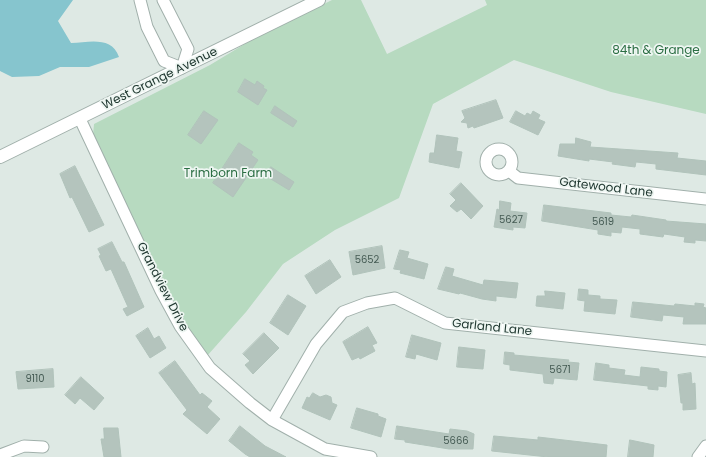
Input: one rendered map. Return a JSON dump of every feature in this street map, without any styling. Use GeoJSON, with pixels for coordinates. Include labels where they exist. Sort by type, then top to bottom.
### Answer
{"type":"FeatureCollection","features":[{"type":"Feature","properties":{"kind":"street"},"geometry":{"type":"LineString","coordinates":[[140,0],[148,27],[164,60],[182,68],[188,49],[163,0]]}},
{"type":"Feature","properties":{"kind":"street","name":"West Grange Avenue"},"geometry":{"type":"LineString","coordinates":[[0,157],[80,119],[319,0]]}},
{"type":"Feature","properties":{"kind":"street","name":"Grandview Drive"},"geometry":{"type":"LineString","coordinates":[[80,119],[161,291],[180,326],[210,368],[250,404],[272,420],[325,449],[371,457]]}},
{"type":"Feature","properties":{"kind":"street","name":"Gatewood Lane"},"geometry":{"type":"LineString","coordinates":[[509,171],[518,178],[706,199]]}},
{"type":"Feature","properties":{"kind":"street","name":"Garland Lane"},"geometry":{"type":"LineString","coordinates":[[272,420],[316,344],[343,312],[367,303],[395,298],[445,322],[706,351]]}},
{"type":"Feature","properties":{"kind":"street"},"geometry":{"type":"LineString","coordinates":[[0,455],[24,446],[43,447]]}},
{"type":"Feature","properties":{"kind":"street"},"geometry":{"type":"LineString","coordinates":[[698,457],[706,446]]}},
{"type":"Feature","properties":{"kind":"green space","name":"Trimborn Farm"},"geometry":{"type":"Polygon","coordinates":[[[332,0],[361,0],[387,54],[487,5],[485,0],[706,0],[706,114],[611,92],[514,60],[433,104],[399,198],[335,230],[283,264],[246,312],[207,356],[182,320],[93,135],[94,124],[210,65],[253,39],[332,0]]]}},
{"type":"Feature","properties":{"kind":"water"},"geometry":{"type":"Polygon","coordinates":[[[0,0],[73,0],[58,21],[71,43],[93,41],[106,43],[116,50],[119,57],[89,67],[60,67],[39,76],[12,77],[0,71],[0,0]]]}},
{"type":"Feature","properties":{"kind":"building"},"geometry":{"type":"Polygon","coordinates":[[[245,79],[255,85],[257,81],[267,90],[258,105],[238,92],[245,79]]]}},
{"type":"Feature","properties":{"kind":"building"},"geometry":{"type":"Polygon","coordinates":[[[496,100],[503,118],[474,128],[473,126],[468,128],[467,123],[461,122],[465,118],[462,111],[496,100]]]}},
{"type":"Feature","properties":{"kind":"building"},"geometry":{"type":"Polygon","coordinates":[[[275,106],[297,121],[293,127],[271,113],[275,106]]]}},
{"type":"Feature","properties":{"kind":"building"},"geometry":{"type":"Polygon","coordinates":[[[204,111],[218,120],[201,144],[188,135],[204,111]]]}},
{"type":"Feature","properties":{"kind":"building"},"geometry":{"type":"Polygon","coordinates":[[[516,111],[525,116],[527,113],[531,115],[533,111],[540,115],[538,119],[545,122],[538,135],[510,122],[516,111]]]}},
{"type":"Feature","properties":{"kind":"building"},"geometry":{"type":"Polygon","coordinates":[[[437,135],[458,138],[456,151],[462,152],[459,168],[429,162],[430,153],[434,153],[437,135]]]}},
{"type":"Feature","properties":{"kind":"building"},"geometry":{"type":"Polygon","coordinates":[[[576,138],[591,142],[590,147],[678,153],[677,158],[706,161],[706,175],[656,169],[656,164],[636,162],[635,167],[612,164],[613,162],[589,159],[589,161],[558,156],[560,144],[575,144],[576,138]]]}},
{"type":"Feature","properties":{"kind":"building"},"geometry":{"type":"Polygon","coordinates":[[[239,143],[253,152],[251,155],[258,160],[233,197],[213,183],[239,143]]]}},
{"type":"Feature","properties":{"kind":"building"},"geometry":{"type":"Polygon","coordinates":[[[75,166],[104,225],[89,232],[72,197],[70,198],[60,174],[75,166]]]}},
{"type":"Feature","properties":{"kind":"building"},"geometry":{"type":"Polygon","coordinates":[[[271,167],[294,182],[289,190],[266,176],[271,167]]]}},
{"type":"Feature","properties":{"kind":"building"},"geometry":{"type":"Polygon","coordinates":[[[461,183],[483,206],[471,219],[461,209],[457,212],[450,206],[456,200],[450,194],[461,183]]]}},
{"type":"Feature","properties":{"kind":"building"},"geometry":{"type":"Polygon","coordinates":[[[500,201],[511,203],[510,211],[527,213],[525,228],[513,227],[513,230],[494,227],[500,201]]]}},
{"type":"Feature","properties":{"kind":"building"},"geometry":{"type":"Polygon","coordinates":[[[544,205],[611,213],[611,215],[631,217],[632,215],[666,221],[706,224],[706,241],[695,240],[695,243],[684,242],[685,237],[664,234],[663,237],[640,234],[640,229],[622,227],[621,233],[611,232],[611,236],[598,234],[598,230],[542,221],[544,205]]]}},
{"type":"Feature","properties":{"kind":"building"},"geometry":{"type":"Polygon","coordinates":[[[112,242],[122,262],[124,262],[144,307],[127,316],[123,309],[128,307],[111,269],[106,271],[99,256],[101,255],[98,249],[112,242]]]}},
{"type":"Feature","properties":{"kind":"building"},"geometry":{"type":"Polygon","coordinates":[[[382,246],[385,268],[353,275],[349,252],[382,246]]]}},
{"type":"Feature","properties":{"kind":"building"},"geometry":{"type":"Polygon","coordinates":[[[400,250],[409,252],[407,258],[428,264],[424,279],[400,273],[401,270],[394,269],[400,250]]]}},
{"type":"Feature","properties":{"kind":"building"},"geometry":{"type":"Polygon","coordinates":[[[330,260],[341,277],[316,294],[305,276],[330,260]]]}},
{"type":"Feature","properties":{"kind":"building"},"geometry":{"type":"Polygon","coordinates":[[[446,267],[454,269],[452,276],[483,285],[484,280],[518,283],[516,298],[496,296],[496,301],[438,289],[446,267]]]}},
{"type":"Feature","properties":{"kind":"building"},"geometry":{"type":"Polygon","coordinates":[[[579,289],[588,290],[588,295],[600,296],[600,299],[617,300],[615,314],[584,311],[585,301],[578,300],[579,289]]]}},
{"type":"Feature","properties":{"kind":"building"},"geometry":{"type":"Polygon","coordinates":[[[545,291],[565,293],[563,309],[536,306],[537,296],[545,296],[545,291]]]}},
{"type":"Feature","properties":{"kind":"building"},"geometry":{"type":"Polygon","coordinates":[[[288,295],[306,306],[288,335],[270,323],[288,295]]]}},
{"type":"Feature","properties":{"kind":"building"},"geometry":{"type":"Polygon","coordinates":[[[633,302],[674,306],[675,304],[695,306],[695,303],[704,304],[703,307],[706,308],[706,324],[683,324],[684,317],[663,315],[662,321],[631,317],[633,302]]]}},
{"type":"Feature","properties":{"kind":"building"},"geometry":{"type":"Polygon","coordinates":[[[368,327],[377,343],[372,345],[375,351],[360,359],[359,357],[352,360],[343,342],[368,327]]]}},
{"type":"Feature","properties":{"kind":"building"},"geometry":{"type":"Polygon","coordinates":[[[148,328],[154,339],[159,336],[166,348],[150,358],[136,336],[148,328]]]}},
{"type":"Feature","properties":{"kind":"building"},"geometry":{"type":"Polygon","coordinates":[[[264,333],[279,348],[253,374],[245,365],[250,361],[243,354],[264,333]]]}},
{"type":"Feature","properties":{"kind":"building"},"geometry":{"type":"Polygon","coordinates":[[[412,335],[441,343],[437,360],[416,354],[415,359],[406,357],[412,335]]]}},
{"type":"Feature","properties":{"kind":"building"},"geometry":{"type":"Polygon","coordinates":[[[459,347],[485,350],[483,369],[457,367],[459,347]]]}},
{"type":"Feature","properties":{"kind":"building"},"geometry":{"type":"Polygon","coordinates":[[[505,352],[514,353],[514,355],[569,360],[568,362],[579,363],[577,380],[554,378],[553,384],[544,383],[543,374],[510,370],[510,365],[504,364],[505,352]]]}},
{"type":"Feature","properties":{"kind":"building"},"geometry":{"type":"Polygon","coordinates":[[[175,361],[200,395],[202,393],[212,401],[207,407],[220,419],[207,434],[183,414],[187,410],[159,373],[175,361]]]}},
{"type":"Feature","properties":{"kind":"building"},"geometry":{"type":"Polygon","coordinates":[[[596,363],[609,365],[609,368],[625,370],[624,375],[640,377],[641,367],[659,369],[659,371],[667,372],[666,387],[658,386],[658,390],[648,389],[648,386],[594,380],[596,363]]]}},
{"type":"Feature","properties":{"kind":"building"},"geometry":{"type":"Polygon","coordinates":[[[53,369],[54,387],[18,389],[16,372],[53,369]]]}},
{"type":"Feature","properties":{"kind":"building"},"geometry":{"type":"Polygon","coordinates":[[[691,373],[692,384],[695,383],[696,409],[683,410],[678,375],[691,373]]]}},
{"type":"Feature","properties":{"kind":"building"},"geometry":{"type":"Polygon","coordinates":[[[81,377],[104,398],[94,410],[80,398],[75,404],[65,395],[81,377]]]}},
{"type":"Feature","properties":{"kind":"building"},"geometry":{"type":"Polygon","coordinates":[[[313,393],[320,397],[326,395],[331,397],[332,403],[337,405],[330,420],[302,408],[307,397],[309,398],[313,393]]]}},
{"type":"Feature","properties":{"kind":"building"},"geometry":{"type":"Polygon","coordinates":[[[357,408],[378,414],[378,416],[386,419],[381,437],[351,428],[357,408]]]}},
{"type":"Feature","properties":{"kind":"building"},"geometry":{"type":"Polygon","coordinates":[[[240,426],[265,446],[286,457],[250,457],[245,454],[229,441],[240,426]]]}},
{"type":"Feature","properties":{"kind":"building"},"geometry":{"type":"Polygon","coordinates":[[[397,426],[449,434],[450,429],[467,431],[474,434],[473,449],[449,449],[395,439],[397,426]]]}},
{"type":"Feature","properties":{"kind":"building"},"geometry":{"type":"Polygon","coordinates":[[[104,428],[118,428],[121,457],[104,457],[101,439],[104,439],[104,428]]]}},
{"type":"Feature","properties":{"kind":"building"},"geometry":{"type":"Polygon","coordinates":[[[494,436],[538,440],[538,437],[607,445],[606,457],[548,457],[492,451],[494,436]]]}},
{"type":"Feature","properties":{"kind":"building"},"geometry":{"type":"Polygon","coordinates":[[[630,440],[654,445],[653,457],[628,457],[630,440]]]}},
{"type":"Feature","properties":{"kind":"park label","name":"84th & Grange"},"geometry":{"type":"Point","coordinates":[656,51]}}]}
